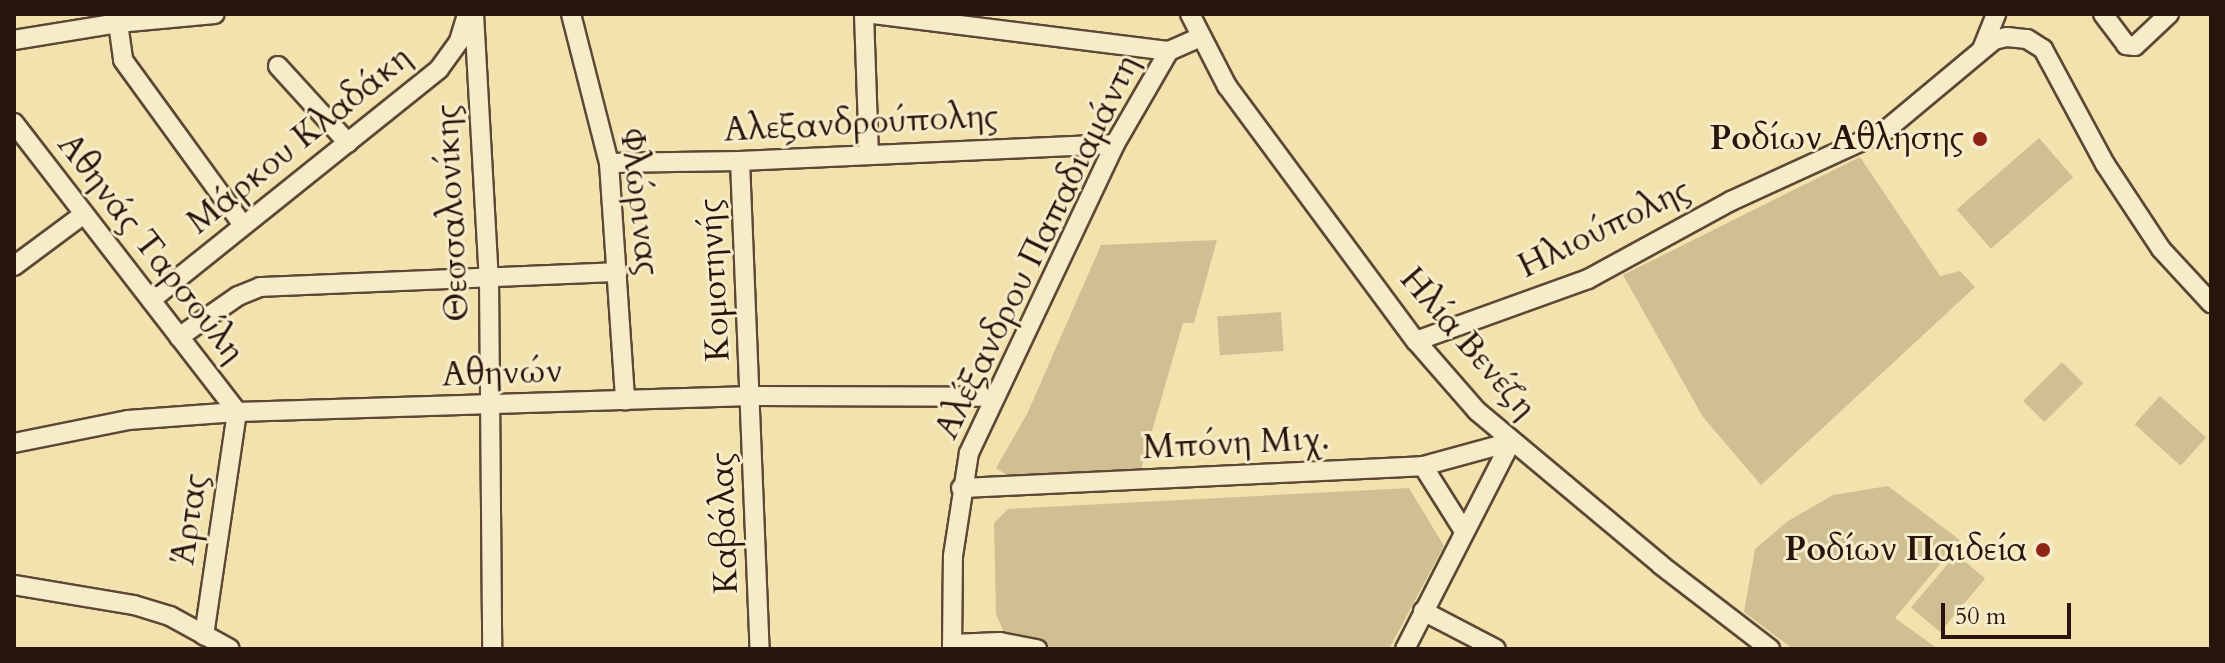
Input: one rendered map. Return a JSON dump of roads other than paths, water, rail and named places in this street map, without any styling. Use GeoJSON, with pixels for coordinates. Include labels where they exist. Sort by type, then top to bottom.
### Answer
{"type":"FeatureCollection","features":[{"type":"Feature","properties":{"kind":"street"},"geometry":{"type":"LineString","coordinates":[[14,40],[97,20],[118,23],[213,14]]}},
{"type":"Feature","properties":{"kind":"street","name":"Μάρκου Κλαδάκη"},"geometry":{"type":"LineString","coordinates":[[151,300],[439,69],[459,41],[467,14]]}},
{"type":"Feature","properties":{"kind":"street","name":"Θεσσαλονίκης"},"geometry":{"type":"LineString","coordinates":[[474,14],[489,279],[492,649]]}},
{"type":"Feature","properties":{"kind":"street","name":"Φλώρινας"},"geometry":{"type":"LineString","coordinates":[[571,14],[609,163],[625,400]]}},
{"type":"Feature","properties":{"kind":"street"},"geometry":{"type":"LineString","coordinates":[[864,14],[869,154]]}},
{"type":"Feature","properties":{"kind":"street"},"geometry":{"type":"LineString","coordinates":[[872,14],[1169,51]]}},
{"type":"Feature","properties":{"kind":"street","name":"Ηλία Βενέζη"},"geometry":{"type":"LineString","coordinates":[[1190,14],[1227,86],[1416,341],[1477,411],[1511,442],[1770,649]]}},
{"type":"Feature","properties":{"kind":"street"},"geometry":{"type":"LineString","coordinates":[[1982,49],[1996,14]]}},
{"type":"Feature","properties":{"kind":"street"},"geometry":{"type":"LineString","coordinates":[[2103,14],[2126,45],[2135,46],[2169,14]]}},
{"type":"Feature","properties":{"kind":"street"},"geometry":{"type":"LineString","coordinates":[[118,23],[123,60],[243,225]]}},
{"type":"Feature","properties":{"kind":"street","name":"Αλέξανδρου Παπαδιαμάντη"},"geometry":{"type":"LineString","coordinates":[[952,646],[953,556],[961,488],[969,453],[1115,144],[1169,51],[1200,37]]}},
{"type":"Feature","properties":{"kind":"street","name":"Ηλιούπολης"},"geometry":{"type":"LineString","coordinates":[[1416,341],[1588,279],[1731,201],[1886,130],[1982,49],[1994,40],[2007,37],[2027,39],[2043,49],[2105,164],[2161,249],[2211,303]]}},
{"type":"Feature","properties":{"kind":"street"},"geometry":{"type":"LineString","coordinates":[[278,66],[348,143]]}},
{"type":"Feature","properties":{"kind":"street","name":"Αθηνάς Ταρσούλη"},"geometry":{"type":"LineString","coordinates":[[14,123],[237,412]]}},
{"type":"Feature","properties":{"kind":"street","name":"Αλεξανδρούπολης"},"geometry":{"type":"LineString","coordinates":[[609,163],[740,161],[1115,144]]}},
{"type":"Feature","properties":{"kind":"street","name":"Κομοτηνής"},"geometry":{"type":"LineString","coordinates":[[740,161],[752,396]]}},
{"type":"Feature","properties":{"kind":"street"},"geometry":{"type":"LineString","coordinates":[[14,266],[84,214]]}},
{"type":"Feature","properties":{"kind":"street"},"geometry":{"type":"LineString","coordinates":[[179,337],[238,296],[260,287],[618,272]]}},
{"type":"Feature","properties":{"kind":"street","name":"Αθηνών"},"geometry":{"type":"LineString","coordinates":[[20,441],[128,420],[237,412],[490,407],[752,396],[995,397]]}},
{"type":"Feature","properties":{"kind":"street","name":"Καβάλας"},"geometry":{"type":"LineString","coordinates":[[752,396],[760,649]]}},
{"type":"Feature","properties":{"kind":"street","name":"Άρτας"},"geometry":{"type":"LineString","coordinates":[[204,636],[237,412]]}},
{"type":"Feature","properties":{"kind":"street"},"geometry":{"type":"LineString","coordinates":[[14,422],[20,441]]}},
{"type":"Feature","properties":{"kind":"street"},"geometry":{"type":"LineString","coordinates":[[1405,649],[1511,442]]}},
{"type":"Feature","properties":{"kind":"street","name":"Μπόνη Μιχ."},"geometry":{"type":"LineString","coordinates":[[961,488],[1423,466],[1511,442]]}},
{"type":"Feature","properties":{"kind":"street"},"geometry":{"type":"LineString","coordinates":[[1423,466],[1464,531]]}},
{"type":"Feature","properties":{"kind":"street"},"geometry":{"type":"LineString","coordinates":[[14,585],[134,605],[170,616],[230,649]]}},
{"type":"Feature","properties":{"kind":"street"},"geometry":{"type":"LineString","coordinates":[[1423,611],[1496,649]]}},
{"type":"Feature","properties":{"kind":"street"},"geometry":{"type":"LineString","coordinates":[[952,646],[1000,642],[1037,649]]}},
{"type":"Feature","properties":{"kind":"place","name":"Ροδίων Αθλησης"},"geometry":{"type":"Point","coordinates":[1980,139]}},
{"type":"Feature","properties":{"kind":"place","name":"Ροδίων Παιδεία"},"geometry":{"type":"Point","coordinates":[2043,550]}}]}
